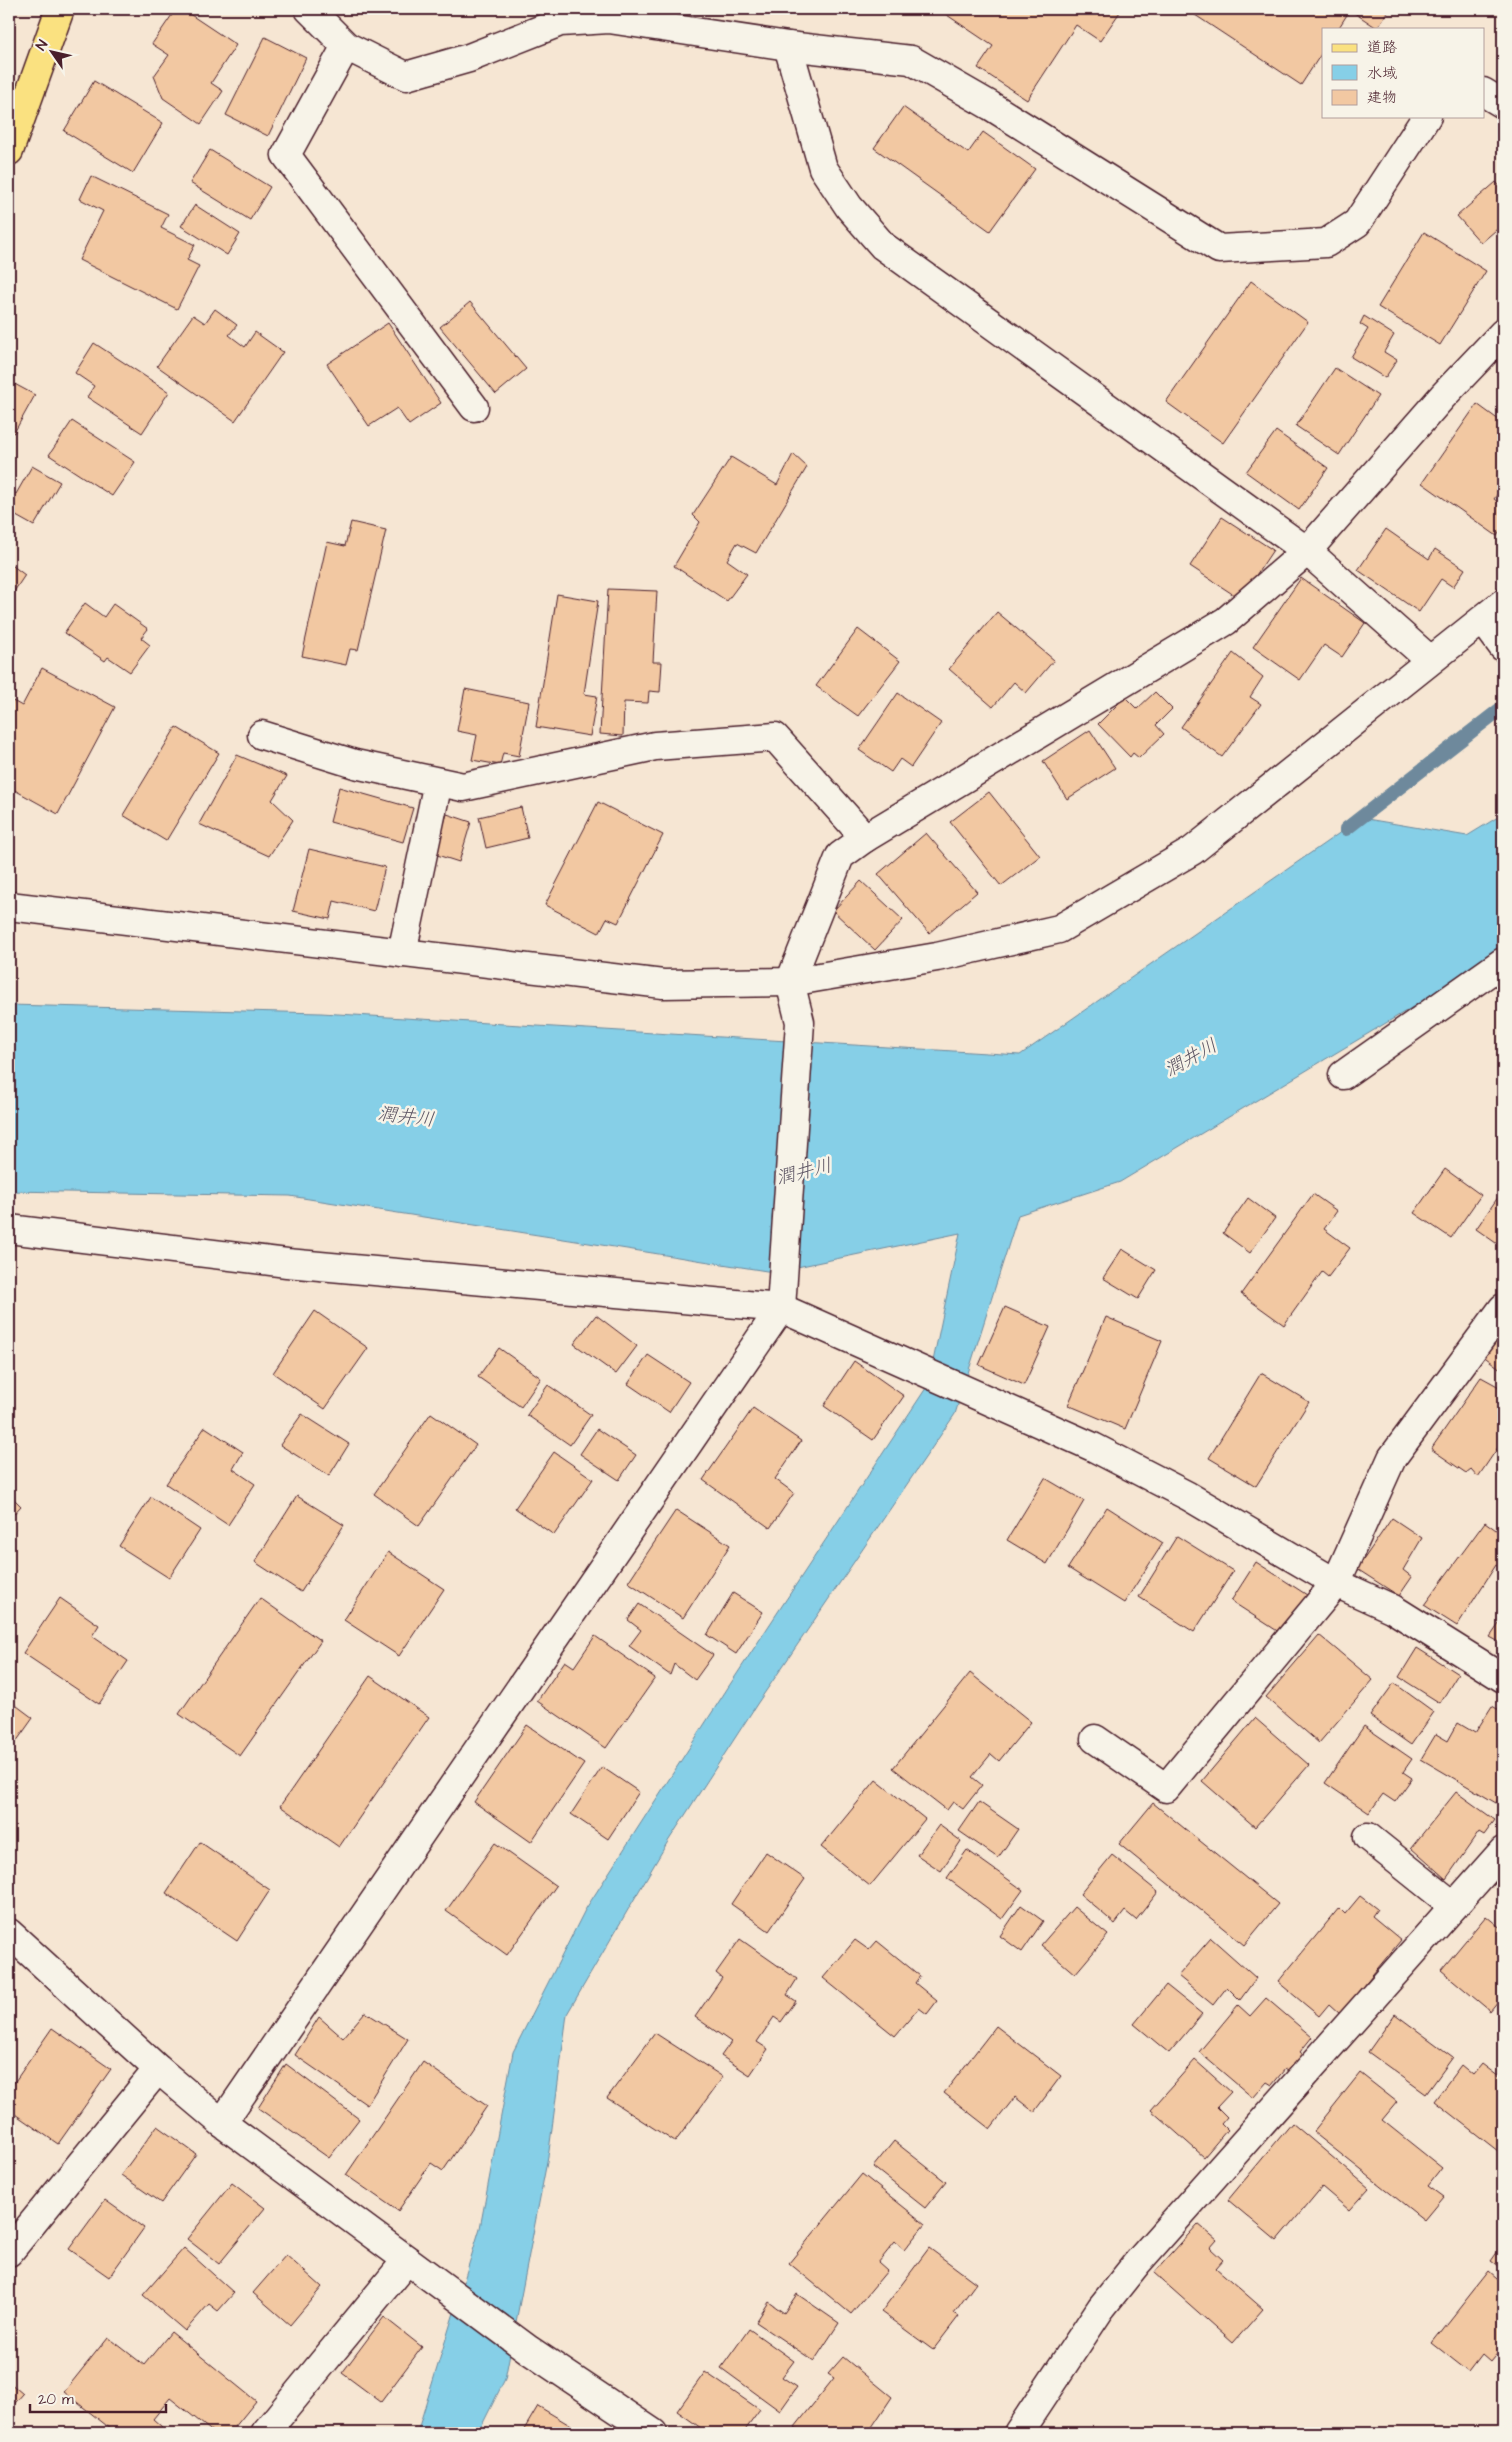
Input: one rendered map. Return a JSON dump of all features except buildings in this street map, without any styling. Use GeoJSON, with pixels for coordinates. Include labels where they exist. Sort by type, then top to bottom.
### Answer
{"type":"FeatureCollection","features":[{"type":"Feature","properties":{"kind":"main road"},"geometry":{"type":"LineString","coordinates":[[9,151],[60,9]]}},
{"type":"Feature","properties":{"kind":"street"},"geometry":{"type":"LineString","coordinates":[[309,9],[346,46],[406,76],[469,58],[560,22],[609,20],[788,46],[911,60],[991,106],[1219,250],[1326,243],[1358,224],[1426,118]]}},
{"type":"Feature","properties":{"kind":"street"},"geometry":{"type":"LineString","coordinates":[[346,46],[286,155],[474,407]]}},
{"type":"Feature","properties":{"kind":"street"},"geometry":{"type":"LineString","coordinates":[[788,46],[823,168],[849,207],[883,246],[1306,551],[1430,660]]}},
{"type":"Feature","properties":{"kind":"street"},"geometry":{"type":"LineString","coordinates":[[1484,93],[1503,104]]}},
{"type":"Feature","properties":{"kind":"street"},"geometry":{"type":"LineString","coordinates":[[222,2123],[781,1308],[800,1022],[790,982],[840,856],[865,838],[1226,621],[1306,551],[1443,396],[1503,333]]}},
{"type":"Feature","properties":{"kind":"street"},"geometry":{"type":"LineString","coordinates":[[9,906],[663,984],[790,982],[937,957],[1059,929],[1192,851],[1430,660],[1493,612],[1503,646]]}},
{"type":"Feature","properties":{"kind":"street"},"geometry":{"type":"LineString","coordinates":[[262,735],[355,764],[463,787],[655,746],[775,737],[865,838]]}},
{"type":"Feature","properties":{"kind":"street"},"geometry":{"type":"LineString","coordinates":[[402,953],[438,782]]}},
{"type":"Feature","properties":{"kind":"street"},"geometry":{"type":"LineString","coordinates":[[1343,1075],[1503,962]]}},
{"type":"Feature","properties":{"kind":"street"},"geometry":{"type":"LineString","coordinates":[[9,1229],[287,1263],[781,1308],[1093,1447],[1188,1496],[1336,1584],[1393,1609],[1503,1678]]}},
{"type":"Feature","properties":{"kind":"street"},"geometry":{"type":"LineString","coordinates":[[1095,1739],[1166,1788],[1336,1584],[1392,1458],[1503,1308]]}},
{"type":"Feature","properties":{"kind":"street"},"geometry":{"type":"LineString","coordinates":[[1368,1837],[1454,1906]]}},
{"type":"Feature","properties":{"kind":"street"},"geometry":{"type":"LineString","coordinates":[[1018,2433],[1101,2308],[1137,2264],[1503,1851]]}},
{"type":"Feature","properties":{"kind":"street"},"geometry":{"type":"LineString","coordinates":[[9,1933],[158,2069],[222,2123],[529,2350],[653,2433]]}},
{"type":"Feature","properties":{"kind":"street"},"geometry":{"type":"LineString","coordinates":[[9,2252],[158,2069]]}},
{"type":"Feature","properties":{"kind":"street"},"geometry":{"type":"LineString","coordinates":[[266,2433],[407,2260]]}},
{"type":"Feature","properties":{"kind":"water","name":"潤井川"},"geometry":{"type":"Polygon","coordinates":[[[1503,814],[1503,953],[1120,1182],[1018,1215],[955,1414],[757,1704],[667,1843],[567,2014],[549,2151],[505,2379],[478,2433],[417,2433],[480,2228],[513,2052],[585,1910],[729,1686],[928,1385],[960,1233],[773,1272],[290,1196],[9,1191],[9,1005],[321,1013],[1020,1055],[1361,818],[1467,836],[1503,814]]]}},
{"type":"Feature","properties":{"kind":"waterway"},"geometry":{"type":"LineString","coordinates":[[1346,829],[1503,707]]}}]}
